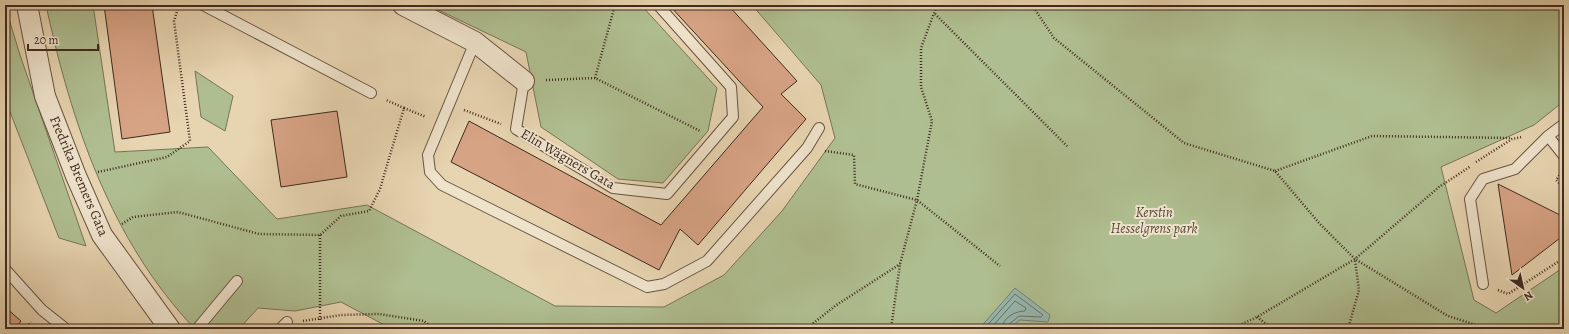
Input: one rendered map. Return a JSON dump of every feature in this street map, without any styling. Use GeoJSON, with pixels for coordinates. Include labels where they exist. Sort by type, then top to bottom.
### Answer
{"type":"FeatureCollection","features":[{"type":"Feature","properties":{"kind":"street","name":"Fredrika Bremers Gata"},"geometry":{"type":"LineString","coordinates":[[26,5],[45,96],[76,176],[102,235],[170,329]]}},
{"type":"Feature","properties":{"kind":"street"},"geometry":{"type":"LineString","coordinates":[[403,5],[475,42],[524,81]]}},
{"type":"Feature","properties":{"kind":"lane"},"geometry":{"type":"LineString","coordinates":[[203,5],[371,93]]}},
{"type":"Feature","properties":{"kind":"lane","name":"Elin Wägners Gata"},"geometry":{"type":"LineString","coordinates":[[524,81],[516,130],[613,188],[667,194],[733,117],[731,87],[658,5]]}},
{"type":"Feature","properties":{"kind":"lane"},"geometry":{"type":"LineString","coordinates":[[475,42],[428,155],[430,172],[442,185],[647,286],[664,284],[707,261],[807,148],[819,128]]}},
{"type":"Feature","properties":{"kind":"lane"},"geometry":{"type":"LineString","coordinates":[[1483,284],[1470,199],[1483,179],[1515,169],[1551,134],[1564,124]]}},
{"type":"Feature","properties":{"kind":"lane"},"geometry":{"type":"LineString","coordinates":[[1551,134],[1564,156]]}},
{"type":"Feature","properties":{"kind":"lane"},"geometry":{"type":"LineString","coordinates":[[5,269],[42,310],[66,329]]}},
{"type":"Feature","properties":{"kind":"lane"},"geometry":{"type":"LineString","coordinates":[[197,329],[237,281]]}},
{"type":"Feature","properties":{"kind":"path"},"geometry":{"type":"LineString","coordinates":[[76,176],[167,157],[190,142],[174,21],[179,5]]}},
{"type":"Feature","properties":{"kind":"path"},"geometry":{"type":"LineString","coordinates":[[595,78],[615,5]]}},
{"type":"Feature","properties":{"kind":"path"},"geometry":{"type":"LineString","coordinates":[[891,329],[900,264],[917,200],[932,121],[921,87],[921,48],[938,5]]}},
{"type":"Feature","properties":{"kind":"path"},"geometry":{"type":"LineString","coordinates":[[1032,5],[1054,38],[1184,143],[1275,170],[1319,223],[1355,259],[1448,316],[1489,329]]}},
{"type":"Feature","properties":{"kind":"path"},"geometry":{"type":"LineString","coordinates":[[935,14],[1068,147]]}},
{"type":"Feature","properties":{"kind":"path"},"geometry":{"type":"LineString","coordinates":[[524,81],[595,78],[715,139]]}},
{"type":"Feature","properties":{"kind":"path"},"geometry":{"type":"LineString","coordinates":[[371,93],[404,108],[441,122]]}},
{"type":"Feature","properties":{"kind":"path"},"geometry":{"type":"LineString","coordinates":[[449,104],[516,130]]}},
{"type":"Feature","properties":{"kind":"path"},"geometry":{"type":"LineString","coordinates":[[102,235],[133,217],[178,212],[259,234],[320,235],[341,216],[369,211],[380,190],[404,108]]}},
{"type":"Feature","properties":{"kind":"path"},"geometry":{"type":"LineString","coordinates":[[1275,170],[1372,136],[1512,138],[1551,134]]}},
{"type":"Feature","properties":{"kind":"path"},"geometry":{"type":"LineString","coordinates":[[1231,329],[1257,317],[1355,259],[1439,187],[1512,138]]}},
{"type":"Feature","properties":{"kind":"path"},"geometry":{"type":"LineString","coordinates":[[807,148],[854,155],[855,184],[917,200],[1000,266]]}},
{"type":"Feature","properties":{"kind":"path"},"geometry":{"type":"LineString","coordinates":[[1564,170],[1556,180],[1564,188]]}},
{"type":"Feature","properties":{"kind":"path"},"geometry":{"type":"LineString","coordinates":[[320,235],[320,320]]}},
{"type":"Feature","properties":{"kind":"path"},"geometry":{"type":"LineString","coordinates":[[1483,284],[1508,294],[1564,258]]}},
{"type":"Feature","properties":{"kind":"path"},"geometry":{"type":"LineString","coordinates":[[1348,329],[1359,290],[1355,259]]}},
{"type":"Feature","properties":{"kind":"path"},"geometry":{"type":"LineString","coordinates":[[806,329],[834,306],[900,264]]}},
{"type":"Feature","properties":{"kind":"path"},"geometry":{"type":"LineString","coordinates":[[283,326],[341,315],[379,314],[424,321],[434,329]]}},
{"type":"Feature","properties":{"kind":"path"},"geometry":{"type":"LineString","coordinates":[[1257,317],[1273,329]]}},
{"type":"Feature","properties":{"kind":"green space","name":"Kerstin Hesselgrens park"},"geometry":{"type":"Polygon","coordinates":[[[46,5],[93,5],[115,152],[208,147],[277,219],[367,205],[555,306],[664,307],[724,275],[782,211],[835,138],[821,85],[752,5],[1564,5],[1564,101],[1534,125],[1441,167],[1474,300],[1496,313],[1564,267],[1564,329],[392,329],[341,302],[295,311],[258,308],[239,329],[195,329],[166,295],[140,258],[118,219],[98,178],[68,93],[46,5]]]}},
{"type":"Feature","properties":{"kind":"green space"},"geometry":{"type":"Polygon","coordinates":[[[428,5],[641,5],[717,88],[708,131],[663,183],[618,179],[541,127],[526,52],[428,5]]]}},
{"type":"Feature","properties":{"kind":"green space"},"geometry":{"type":"Polygon","coordinates":[[[5,6],[20,55],[86,246],[59,238],[5,99],[5,6]]]}},
{"type":"Feature","properties":{"kind":"green space"},"geometry":{"type":"Polygon","coordinates":[[[195,71],[233,96],[225,131],[201,117],[195,71]]]}},
{"type":"Feature","properties":{"kind":"water"},"geometry":{"type":"Polygon","coordinates":[[[1015,288],[1050,315],[1048,322],[1020,320],[1009,329],[979,329],[1015,288]]]}},
{"type":"Feature","properties":{"kind":"building"},"geometry":{"type":"Polygon","coordinates":[[[104,5],[152,5],[170,132],[122,139],[104,5]]]}},
{"type":"Feature","properties":{"kind":"building"},"geometry":{"type":"Polygon","coordinates":[[[669,5],[728,5],[797,81],[781,94],[806,119],[698,245],[680,229],[659,270],[451,162],[469,121],[661,225],[763,107],[669,5]]]}},
{"type":"Feature","properties":{"kind":"building"},"geometry":{"type":"Polygon","coordinates":[[[337,111],[347,177],[281,187],[271,120],[337,111]]]}},
{"type":"Feature","properties":{"kind":"building"},"geometry":{"type":"Polygon","coordinates":[[[1498,184],[1564,217],[1564,235],[1512,275],[1498,184]]]}},
{"type":"Feature","properties":{"kind":"building"},"geometry":{"type":"Polygon","coordinates":[[[5,307],[21,321],[15,329],[5,329],[5,307]]]}}]}
